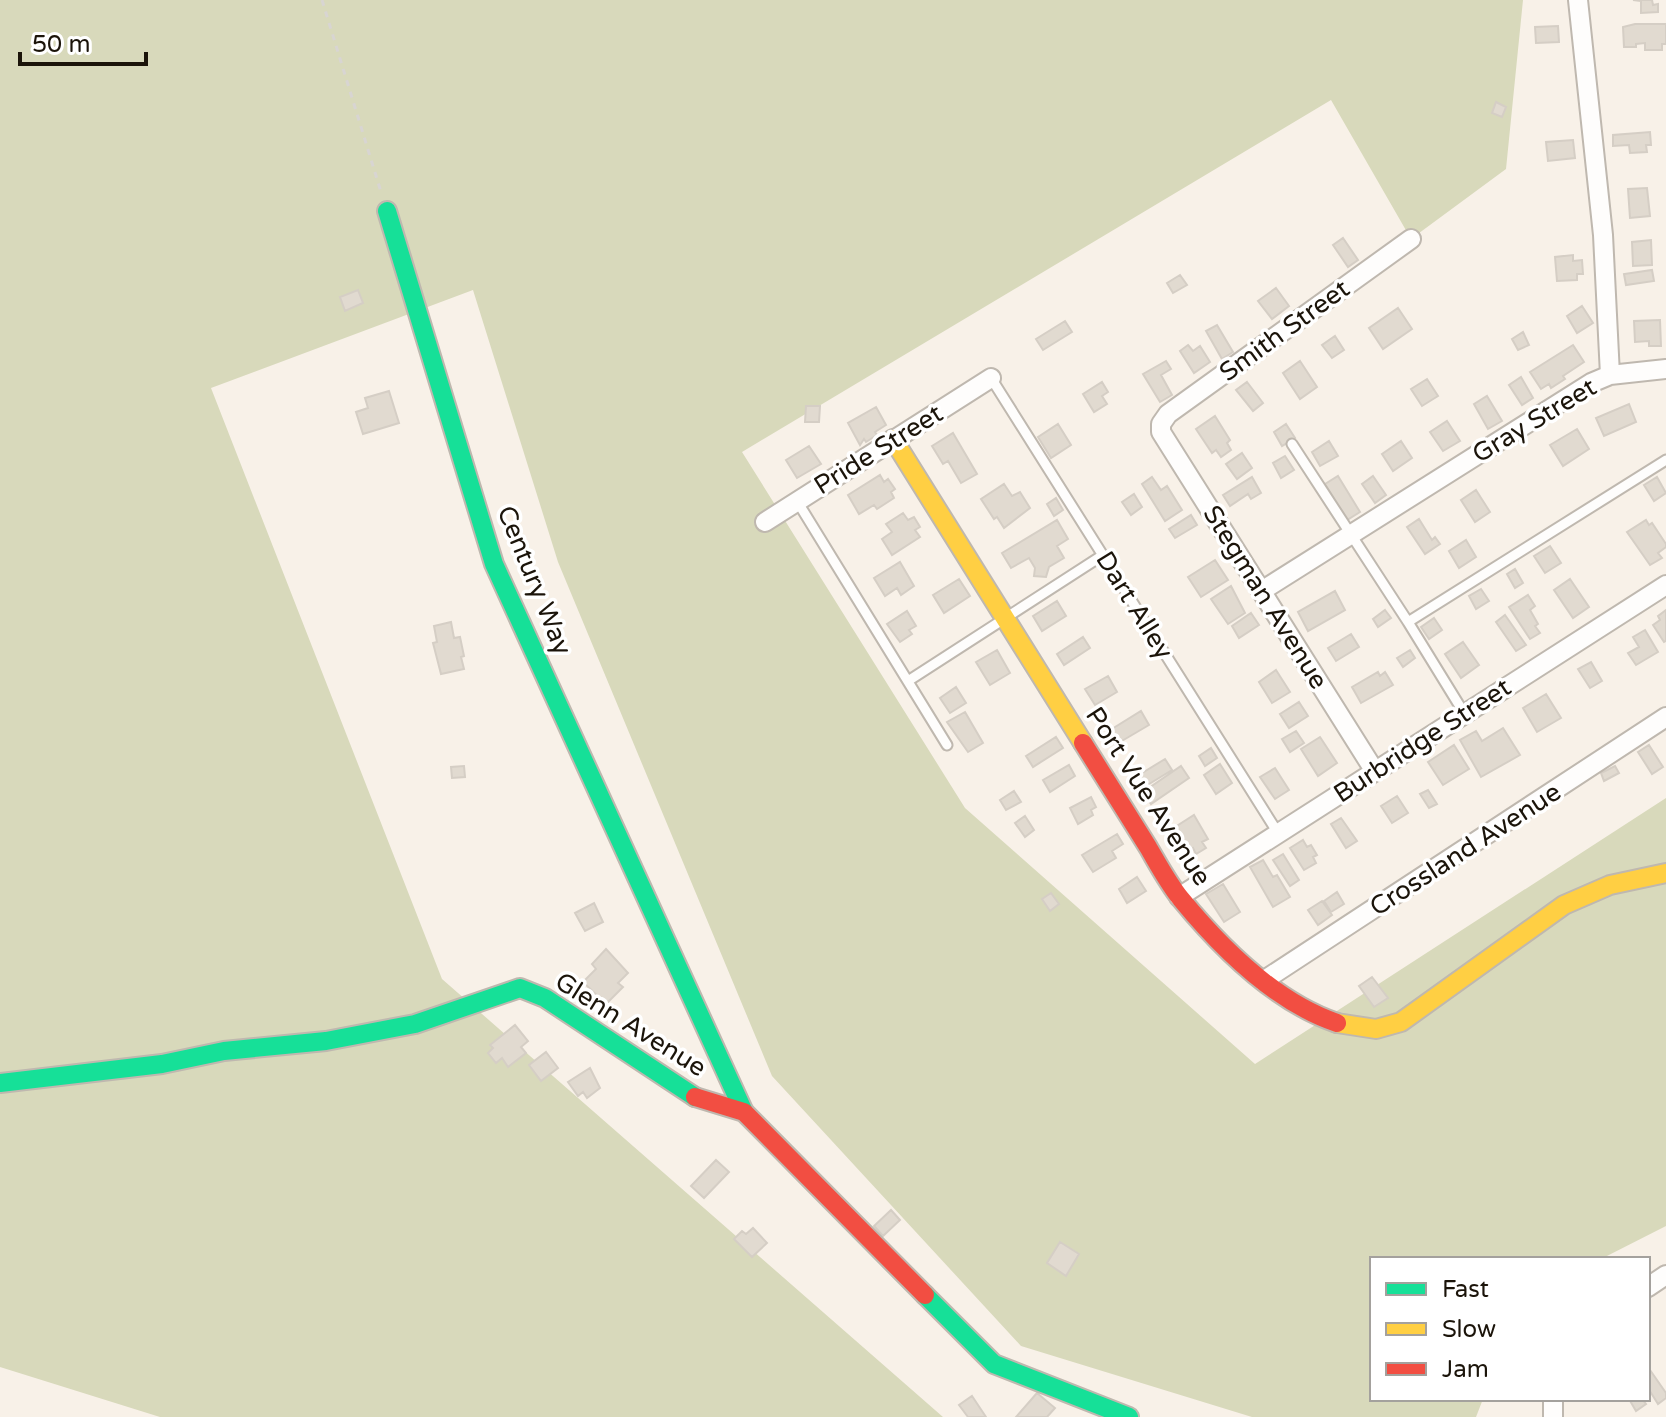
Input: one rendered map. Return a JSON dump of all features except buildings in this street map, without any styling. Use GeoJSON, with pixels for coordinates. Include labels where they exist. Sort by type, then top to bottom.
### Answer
{"type":"FeatureCollection","features":[{"type":"Feature","properties":{"kind":"street","name":"Gray Street"},"geometry":{"type":"LineString","coordinates":[[1263,590],[1591,383],[1610,375],[1603,235],[1578,0]]}},
{"type":"Feature","properties":{"kind":"street","name":"Century Way"},"geometry":{"type":"LineString","coordinates":[[387,211],[494,564],[744,1112]]}},
{"type":"Feature","properties":{"kind":"street","name":"Smith Street"},"geometry":{"type":"LineString","coordinates":[[1161,424],[1168,414],[1411,239]]}},
{"type":"Feature","properties":{"kind":"street"},"geometry":{"type":"LineString","coordinates":[[1610,375],[1666,369]]}},
{"type":"Feature","properties":{"kind":"street","name":"Pride Street"},"geometry":{"type":"LineString","coordinates":[[765,522],[991,378]]}},
{"type":"Feature","properties":{"kind":"street","name":"Stegman Avenue"},"geometry":{"type":"LineString","coordinates":[[1161,424],[1161,432],[1374,770]]}},
{"type":"Feature","properties":{"kind":"street","name":"Port Vue Avenue"},"geometry":{"type":"LineString","coordinates":[[893,439],[1179,897],[1232,954],[1263,981],[1314,1014],[1345,1024],[1378,1029],[1401,1022],[1564,905],[1610,885],[1666,873]]}},
{"type":"Feature","properties":{"kind":"street","name":"Burbridge Street"},"geometry":{"type":"LineString","coordinates":[[1179,897],[1666,585]]}},
{"type":"Feature","properties":{"kind":"street","name":"Crossland Avenue"},"geometry":{"type":"LineString","coordinates":[[1263,981],[1666,717]]}},
{"type":"Feature","properties":{"kind":"street","name":"Glenn Avenue"},"geometry":{"type":"LineString","coordinates":[[0,1083],[162,1064],[224,1051],[326,1041],[415,1024],[520,988],[545,998],[700,1100],[744,1112],[994,1364],[1129,1417]]}},
{"type":"Feature","properties":{"kind":"lane","name":"Dart Alley"},"geometry":{"type":"LineString","coordinates":[[991,378],[1278,833]]}},
{"type":"Feature","properties":{"kind":"lane"},"geometry":{"type":"LineString","coordinates":[[1292,444],[1464,713]]}},
{"type":"Feature","properties":{"kind":"lane"},"geometry":{"type":"LineString","coordinates":[[1408,622],[1666,460]]}},
{"type":"Feature","properties":{"kind":"lane"},"geometry":{"type":"LineString","coordinates":[[797,501],[947,745]]}},
{"type":"Feature","properties":{"kind":"lane"},"geometry":{"type":"LineString","coordinates":[[908,681],[1103,555]]}},
{"type":"Feature","properties":{"kind":"path"},"geometry":{"type":"LineString","coordinates":[[322,0],[387,211]]}},
{"type":"Feature","properties":{"kind":"green space"},"geometry":{"type":"Polygon","coordinates":[[[0,0],[1523,0],[1506,169],[1411,239],[1331,100],[742,452],[965,808],[1255,1064],[1666,798],[1666,1226],[1605,1257],[1370,1257],[1370,1401],[1482,1401],[1476,1417],[1252,1417],[1021,1346],[772,1076],[558,562],[473,290],[211,388],[442,979],[943,1417],[160,1417],[0,1367],[0,0]]]}},
{"type":"Feature","properties":{"kind":"traffic: fast"},"geometry":{"type":"LineString","coordinates":[[387,211],[494,564],[744,1112]]}},
{"type":"Feature","properties":{"kind":"traffic: fast"},"geometry":{"type":"LineString","coordinates":[[0,1083],[162,1064],[224,1051],[326,1041],[415,1024],[520,988],[545,998],[695,1097]]}},
{"type":"Feature","properties":{"kind":"traffic: fast"},"geometry":{"type":"LineString","coordinates":[[925,1295],[994,1364],[1129,1417]]}},
{"type":"Feature","properties":{"kind":"traffic: slow"},"geometry":{"type":"LineString","coordinates":[[893,439],[1083,743]]}},
{"type":"Feature","properties":{"kind":"traffic: slow"},"geometry":{"type":"LineString","coordinates":[[1337,1023],[1376,1029],[1401,1022],[1564,905],[1610,885],[1666,873]]}},
{"type":"Feature","properties":{"kind":"traffic: jam"},"geometry":{"type":"LineString","coordinates":[[1083,743],[1167,880],[1197,918],[1232,955],[1271,988],[1314,1014],[1337,1023]]}},
{"type":"Feature","properties":{"kind":"traffic: jam"},"geometry":{"type":"LineString","coordinates":[[695,1097],[744,1112],[925,1295]]}}]}
